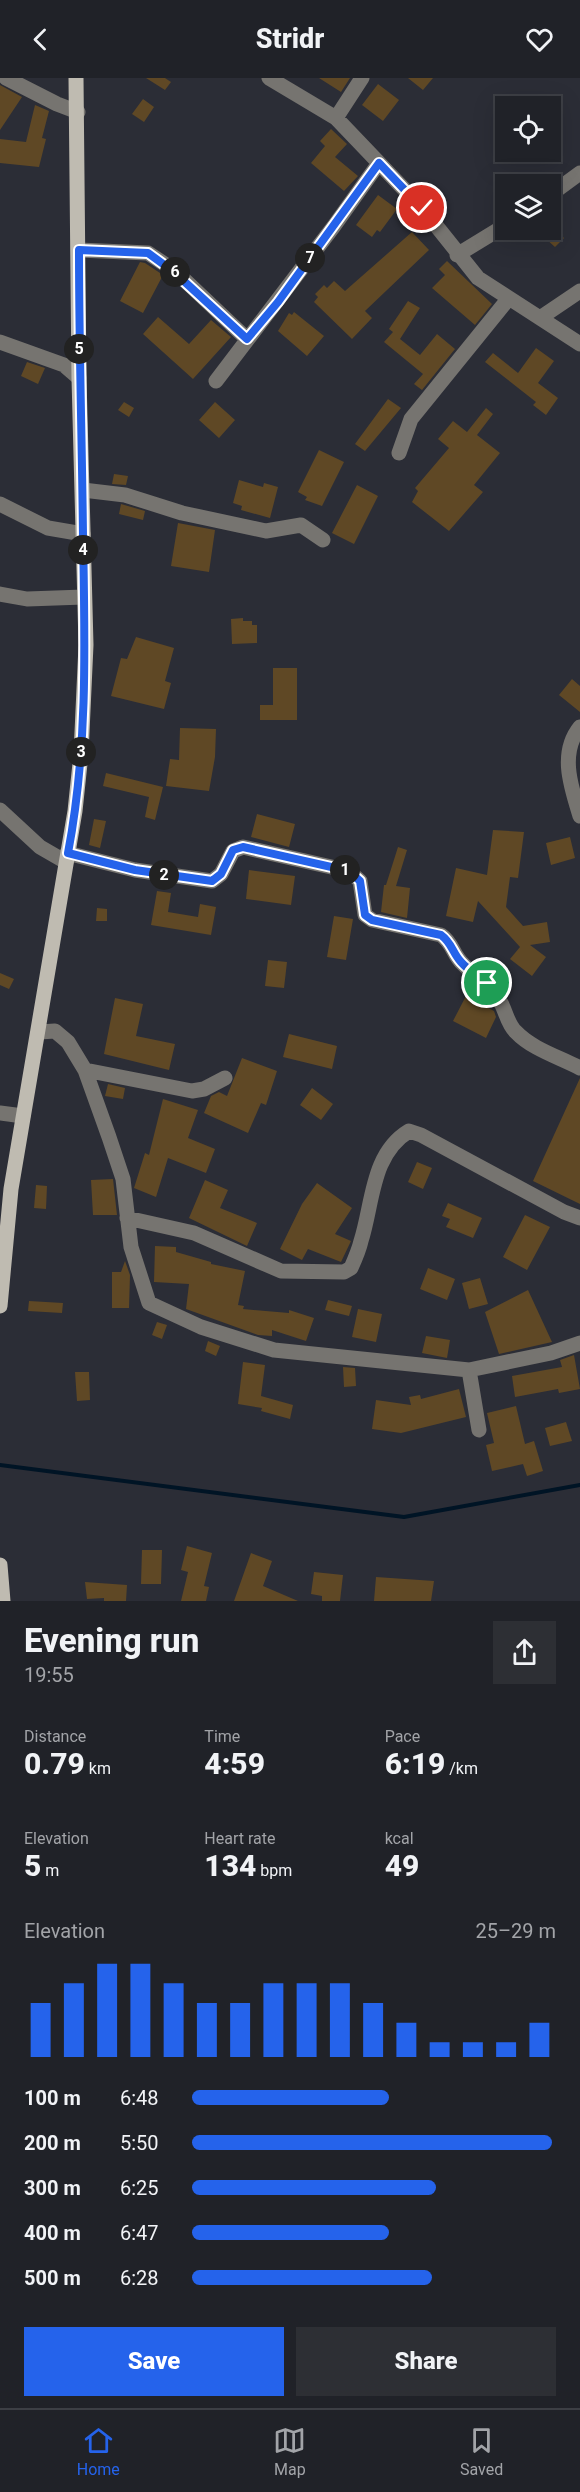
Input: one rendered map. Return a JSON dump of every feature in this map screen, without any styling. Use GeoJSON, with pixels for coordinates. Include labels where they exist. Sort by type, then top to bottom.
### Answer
{"type":"FeatureCollection","features":[{"type":"Feature","properties":{"kind":"main road"},"geometry":{"type":"LineString","coordinates":[[0,1306],[10,1189],[39,1032],[75,811],[81,754],[86,645],[79,378],[76,78]]}},
{"type":"Feature","properties":{"kind":"main road"},"geometry":{"type":"LineString","coordinates":[[0,1566],[3,1601]]}},
{"type":"Feature","properties":{"kind":"street"},"geometry":{"type":"LineString","coordinates":[[6,78],[48,100],[78,112]]}},
{"type":"Feature","properties":{"kind":"street"},"geometry":{"type":"LineString","coordinates":[[269,78],[336,118],[422,208],[457,255],[478,278],[580,344]]}},
{"type":"Feature","properties":{"kind":"street"},"geometry":{"type":"LineString","coordinates":[[336,118],[362,78]]}},
{"type":"Feature","properties":{"kind":"street"},"geometry":{"type":"LineString","coordinates":[[216,381],[379,163]]}},
{"type":"Feature","properties":{"kind":"street"},"geometry":{"type":"LineString","coordinates":[[561,187],[580,173]]}},
{"type":"Feature","properties":{"kind":"street"},"geometry":{"type":"LineString","coordinates":[[457,255],[495,232]]}},
{"type":"Feature","properties":{"kind":"street"},"geometry":{"type":"LineString","coordinates":[[79,250],[148,253],[174,272],[247,339]]}},
{"type":"Feature","properties":{"kind":"street"},"geometry":{"type":"LineString","coordinates":[[540,318],[580,291]]}},
{"type":"Feature","properties":{"kind":"street"},"geometry":{"type":"LineString","coordinates":[[399,453],[411,419],[509,298]]}},
{"type":"Feature","properties":{"kind":"street"},"geometry":{"type":"LineString","coordinates":[[0,342],[64,365],[79,378]]}},
{"type":"Feature","properties":{"kind":"street"},"geometry":{"type":"LineString","coordinates":[[83,490],[125,495],[182,513],[266,531],[301,525],[323,540]]}},
{"type":"Feature","properties":{"kind":"street"},"geometry":{"type":"LineString","coordinates":[[0,504],[48,528],[83,534]]}},
{"type":"Feature","properties":{"kind":"street"},"geometry":{"type":"LineString","coordinates":[[0,594],[27,599],[84,597]]}},
{"type":"Feature","properties":{"kind":"street"},"geometry":{"type":"LineString","coordinates":[[580,727],[571,738],[568,779],[580,816]]}},
{"type":"Feature","properties":{"kind":"street"},"geometry":{"type":"LineString","coordinates":[[0,810],[40,847],[67,857],[135,870],[212,881],[221,874],[233,850],[243,847],[349,871],[360,881],[365,915],[372,920],[441,935],[451,942],[454,953],[462,963],[487,983],[502,1004],[514,1031],[528,1042],[580,1068]]}},
{"type":"Feature","properties":{"kind":"street"},"geometry":{"type":"LineString","coordinates":[[39,1032],[56,1031],[68,1042],[85,1070],[123,1179],[131,1247],[149,1303],[201,1327],[274,1350],[469,1370],[551,1353],[580,1342]]}},
{"type":"Feature","properties":{"kind":"street"},"geometry":{"type":"LineString","coordinates":[[85,1070],[192,1091],[204,1089],[225,1078]]}},
{"type":"Feature","properties":{"kind":"street"},"geometry":{"type":"LineString","coordinates":[[0,1113],[23,1116]]}},
{"type":"Feature","properties":{"kind":"street"},"geometry":{"type":"LineString","coordinates":[[127,1218],[194,1233],[281,1271],[344,1272],[351,1268],[362,1239],[375,1178],[399,1137],[409,1131],[421,1134],[564,1212],[580,1218]]}},
{"type":"Feature","properties":{"kind":"street"},"geometry":{"type":"LineString","coordinates":[[469,1370],[479,1430]]}},
{"type":"Feature","properties":{"kind":"building"},"geometry":{"type":"Polygon","coordinates":[[[146,78],[165,78],[171,82],[165,90],[146,78]]]}},
{"type":"Feature","properties":{"kind":"building"},"geometry":{"type":"Polygon","coordinates":[[[319,78],[350,78],[341,92],[319,78]]]}},
{"type":"Feature","properties":{"kind":"building"},"geometry":{"type":"Polygon","coordinates":[[[408,78],[433,78],[423,90],[408,78]]]}},
{"type":"Feature","properties":{"kind":"building"},"geometry":{"type":"Polygon","coordinates":[[[378,84],[399,100],[383,121],[362,105],[378,84]]]}},
{"type":"Feature","properties":{"kind":"building"},"geometry":{"type":"Polygon","coordinates":[[[0,85],[22,97],[0,130],[0,85]]]}},
{"type":"Feature","properties":{"kind":"building"},"geometry":{"type":"Polygon","coordinates":[[[143,99],[154,107],[144,122],[132,114],[143,99]]]}},
{"type":"Feature","properties":{"kind":"building"},"geometry":{"type":"Polygon","coordinates":[[[35,105],[49,111],[42,138],[46,139],[39,167],[0,163],[0,139],[26,142],[35,105]]]}},
{"type":"Feature","properties":{"kind":"building"},"geometry":{"type":"Polygon","coordinates":[[[331,129],[347,144],[335,157],[358,176],[344,191],[311,163],[325,146],[320,141],[331,129]]]}},
{"type":"Feature","properties":{"kind":"building"},"geometry":{"type":"Polygon","coordinates":[[[378,195],[397,209],[380,232],[377,230],[372,237],[356,225],[378,195]]]}},
{"type":"Feature","properties":{"kind":"building"},"geometry":{"type":"Polygon","coordinates":[[[412,232],[429,250],[365,311],[372,318],[352,339],[314,302],[318,297],[315,294],[324,285],[327,288],[334,281],[345,291],[412,232]]]}},
{"type":"Feature","properties":{"kind":"building"},"geometry":{"type":"Polygon","coordinates":[[[561,235],[564,238],[555,247],[547,240],[561,240],[561,235]]]}},
{"type":"Feature","properties":{"kind":"building"},"geometry":{"type":"Polygon","coordinates":[[[447,261],[492,304],[475,325],[432,288],[445,275],[439,269],[447,261]]]}},
{"type":"Feature","properties":{"kind":"building"},"geometry":{"type":"Polygon","coordinates":[[[140,262],[163,275],[143,313],[120,301],[140,262]]]}},
{"type":"Feature","properties":{"kind":"building"},"geometry":{"type":"Polygon","coordinates":[[[408,301],[420,308],[400,339],[420,355],[437,334],[455,349],[422,390],[414,384],[423,374],[384,342],[393,332],[389,329],[408,301]]]}},
{"type":"Feature","properties":{"kind":"building"},"geometry":{"type":"Polygon","coordinates":[[[294,312],[324,336],[307,356],[278,331],[289,313],[292,315],[294,312]]]}},
{"type":"Feature","properties":{"kind":"building"},"geometry":{"type":"Polygon","coordinates":[[[158,317],[189,344],[211,320],[231,337],[193,379],[143,334],[158,317]]]}},
{"type":"Feature","properties":{"kind":"building"},"geometry":{"type":"Polygon","coordinates":[[[536,348],[554,361],[538,383],[558,398],[546,415],[533,405],[536,402],[485,362],[493,353],[518,373],[536,348]]]}},
{"type":"Feature","properties":{"kind":"building"},"geometry":{"type":"Polygon","coordinates":[[[27,362],[45,368],[38,384],[21,376],[27,362]]]}},
{"type":"Feature","properties":{"kind":"building"},"geometry":{"type":"Polygon","coordinates":[[[388,399],[401,408],[365,451],[355,444],[388,399]]]}},
{"type":"Feature","properties":{"kind":"building"},"geometry":{"type":"Polygon","coordinates":[[[124,402],[134,408],[129,417],[118,410],[124,402]]]}},
{"type":"Feature","properties":{"kind":"building"},"geometry":{"type":"Polygon","coordinates":[[[215,402],[235,420],[219,438],[199,420],[215,402]]]}},
{"type":"Feature","properties":{"kind":"building"},"geometry":{"type":"Polygon","coordinates":[[[486,408],[493,414],[477,435],[500,453],[474,485],[483,492],[449,531],[412,502],[418,491],[415,488],[449,448],[438,439],[453,421],[467,432],[486,408]]]}},
{"type":"Feature","properties":{"kind":"building"},"geometry":{"type":"Polygon","coordinates":[[[319,450],[344,462],[322,506],[305,500],[307,497],[298,492],[319,450]]]}},
{"type":"Feature","properties":{"kind":"building"},"geometry":{"type":"Polygon","coordinates":[[[114,474],[128,476],[126,485],[112,484],[114,474]]]}},
{"type":"Feature","properties":{"kind":"building"},"geometry":{"type":"Polygon","coordinates":[[[239,480],[263,487],[264,483],[278,487],[270,518],[241,510],[242,506],[233,503],[239,480]]]}},
{"type":"Feature","properties":{"kind":"building"},"geometry":{"type":"Polygon","coordinates":[[[357,485],[378,496],[354,544],[332,533],[357,485]]]}},
{"type":"Feature","properties":{"kind":"building"},"geometry":{"type":"Polygon","coordinates":[[[121,504],[145,511],[143,520],[119,514],[121,504]]]}},
{"type":"Feature","properties":{"kind":"building"},"geometry":{"type":"Polygon","coordinates":[[[178,523],[215,530],[209,572],[171,566],[178,523]]]}},
{"type":"Feature","properties":{"kind":"building"},"geometry":{"type":"Polygon","coordinates":[[[243,618],[243,621],[252,621],[252,625],[257,625],[257,643],[232,644],[231,619],[243,618]]]}},
{"type":"Feature","properties":{"kind":"building"},"geometry":{"type":"Polygon","coordinates":[[[136,637],[174,648],[165,681],[171,683],[164,709],[111,696],[121,658],[127,659],[136,637]]]}},
{"type":"Feature","properties":{"kind":"building"},"geometry":{"type":"Polygon","coordinates":[[[273,668],[297,668],[297,720],[260,720],[260,705],[273,705],[273,668]]]}},
{"type":"Feature","properties":{"kind":"building"},"geometry":{"type":"Polygon","coordinates":[[[572,679],[580,686],[580,712],[559,695],[572,679]]]}},
{"type":"Feature","properties":{"kind":"building"},"geometry":{"type":"Polygon","coordinates":[[[180,728],[216,729],[215,757],[209,791],[166,786],[170,759],[179,760],[180,728]]]}},
{"type":"Feature","properties":{"kind":"building"},"geometry":{"type":"Polygon","coordinates":[[[106,773],[163,787],[155,820],[145,817],[149,797],[103,786],[106,773]]]}},
{"type":"Feature","properties":{"kind":"building"},"geometry":{"type":"Polygon","coordinates":[[[257,814],[295,824],[289,847],[251,837],[257,814]]]}},
{"type":"Feature","properties":{"kind":"building"},"geometry":{"type":"Polygon","coordinates":[[[94,819],[106,821],[100,848],[89,845],[94,819]]]}},
{"type":"Feature","properties":{"kind":"building"},"geometry":{"type":"Polygon","coordinates":[[[493,830],[524,832],[518,878],[510,877],[506,907],[523,926],[547,922],[550,942],[530,945],[546,957],[532,976],[510,959],[520,947],[478,901],[473,922],[446,916],[456,868],[487,875],[493,830]]]}},
{"type":"Feature","properties":{"kind":"building"},"geometry":{"type":"Polygon","coordinates":[[[570,837],[575,858],[551,865],[546,843],[570,837]]]}},
{"type":"Feature","properties":{"kind":"building"},"geometry":{"type":"Polygon","coordinates":[[[398,847],[407,850],[396,886],[410,888],[407,918],[381,912],[384,885],[386,885],[398,847]]]}},
{"type":"Feature","properties":{"kind":"building"},"geometry":{"type":"Polygon","coordinates":[[[249,870],[295,876],[291,905],[246,899],[249,870]]]}},
{"type":"Feature","properties":{"kind":"building"},"geometry":{"type":"Polygon","coordinates":[[[157,891],[171,893],[168,912],[198,917],[200,904],[216,907],[211,935],[151,925],[157,891]]]}},
{"type":"Feature","properties":{"kind":"building"},"geometry":{"type":"Polygon","coordinates":[[[97,908],[107,909],[107,921],[96,921],[97,908]]]}},
{"type":"Feature","properties":{"kind":"building"},"geometry":{"type":"Polygon","coordinates":[[[334,916],[353,919],[346,960],[327,957],[334,916]]]}},
{"type":"Feature","properties":{"kind":"building"},"geometry":{"type":"Polygon","coordinates":[[[268,960],[287,962],[284,988],[265,986],[268,960]]]}},
{"type":"Feature","properties":{"kind":"building"},"geometry":{"type":"Polygon","coordinates":[[[0,973],[14,979],[9,989],[0,985],[0,973]]]}},
{"type":"Feature","properties":{"kind":"building"},"geometry":{"type":"Polygon","coordinates":[[[466,996],[494,1011],[496,1017],[486,1038],[453,1021],[466,996]]]}},
{"type":"Feature","properties":{"kind":"building"},"geometry":{"type":"Polygon","coordinates":[[[115,998],[143,1004],[136,1036],[175,1044],[169,1070],[104,1054],[115,998]]]}},
{"type":"Feature","properties":{"kind":"building"},"geometry":{"type":"Polygon","coordinates":[[[289,1034],[337,1046],[332,1069],[283,1057],[289,1034]]]}},
{"type":"Feature","properties":{"kind":"building"},"geometry":{"type":"Polygon","coordinates":[[[242,1058],[277,1071],[266,1105],[261,1103],[248,1133],[204,1113],[211,1096],[219,1092],[227,1096],[242,1058]]]}},
{"type":"Feature","properties":{"kind":"building"},"geometry":{"type":"Polygon","coordinates":[[[580,1078],[580,1204],[533,1181],[580,1078]]]}},
{"type":"Feature","properties":{"kind":"building"},"geometry":{"type":"Polygon","coordinates":[[[108,1084],[125,1088],[123,1099],[105,1096],[108,1084]]]}},
{"type":"Feature","properties":{"kind":"building"},"geometry":{"type":"Polygon","coordinates":[[[312,1088],[333,1104],[321,1120],[300,1105],[312,1088]]]}},
{"type":"Feature","properties":{"kind":"building"},"geometry":{"type":"Polygon","coordinates":[[[163,1099],[198,1110],[188,1138],[215,1149],[206,1173],[168,1158],[156,1197],[134,1188],[145,1153],[149,1155],[163,1099]]]}},
{"type":"Feature","properties":{"kind":"building"},"geometry":{"type":"Polygon","coordinates":[[[417,1162],[432,1168],[423,1189],[408,1182],[417,1162]]]}},
{"type":"Feature","properties":{"kind":"building"},"geometry":{"type":"Polygon","coordinates":[[[113,1179],[117,1215],[93,1215],[91,1180],[113,1179]]]}},
{"type":"Feature","properties":{"kind":"building"},"geometry":{"type":"Polygon","coordinates":[[[205,1180],[228,1190],[220,1208],[257,1223],[247,1246],[189,1218],[205,1180]]]}},
{"type":"Feature","properties":{"kind":"building"},"geometry":{"type":"Polygon","coordinates":[[[317,1183],[352,1208],[335,1234],[351,1241],[341,1262],[308,1249],[302,1260],[280,1249],[302,1204],[317,1183]]]}},
{"type":"Feature","properties":{"kind":"building"},"geometry":{"type":"Polygon","coordinates":[[[36,1185],[47,1186],[46,1209],[34,1208],[36,1185]]]}},
{"type":"Feature","properties":{"kind":"building"},"geometry":{"type":"Polygon","coordinates":[[[448,1203],[482,1218],[473,1238],[446,1227],[450,1219],[442,1216],[448,1203]]]}},
{"type":"Feature","properties":{"kind":"building"},"geometry":{"type":"Polygon","coordinates":[[[525,1215],[550,1227],[527,1270],[503,1257],[525,1215]]]}},
{"type":"Feature","properties":{"kind":"building"},"geometry":{"type":"Polygon","coordinates":[[[155,1246],[176,1247],[176,1252],[211,1262],[211,1264],[245,1271],[238,1305],[244,1306],[243,1309],[289,1313],[289,1310],[314,1318],[306,1341],[272,1330],[272,1336],[258,1335],[186,1309],[189,1284],[154,1282],[155,1246]]]}},
{"type":"Feature","properties":{"kind":"building"},"geometry":{"type":"Polygon","coordinates":[[[125,1261],[130,1275],[129,1308],[112,1308],[112,1272],[121,1272],[125,1261]]]}},
{"type":"Feature","properties":{"kind":"building"},"geometry":{"type":"Polygon","coordinates":[[[428,1268],[455,1279],[447,1300],[420,1289],[428,1268]]]}},
{"type":"Feature","properties":{"kind":"building"},"geometry":{"type":"Polygon","coordinates":[[[480,1278],[488,1304],[469,1309],[462,1283],[480,1278]]]}},
{"type":"Feature","properties":{"kind":"building"},"geometry":{"type":"Polygon","coordinates":[[[528,1290],[552,1342],[499,1354],[485,1312],[528,1290]]]}},
{"type":"Feature","properties":{"kind":"building"},"geometry":{"type":"Polygon","coordinates":[[[328,1300],[352,1306],[349,1316],[325,1310],[328,1300]]]}},
{"type":"Feature","properties":{"kind":"building"},"geometry":{"type":"Polygon","coordinates":[[[29,1301],[63,1303],[62,1313],[28,1311],[29,1301]]]}},
{"type":"Feature","properties":{"kind":"building"},"geometry":{"type":"Polygon","coordinates":[[[358,1309],[382,1314],[376,1342],[352,1337],[358,1309]]]}},
{"type":"Feature","properties":{"kind":"building"},"geometry":{"type":"Polygon","coordinates":[[[157,1322],[167,1325],[162,1339],[152,1335],[157,1322]]]}},
{"type":"Feature","properties":{"kind":"building"},"geometry":{"type":"Polygon","coordinates":[[[426,1336],[450,1340],[447,1358],[422,1353],[426,1336]]]}},
{"type":"Feature","properties":{"kind":"building"},"geometry":{"type":"Polygon","coordinates":[[[208,1341],[220,1346],[216,1356],[205,1351],[208,1341]]]}},
{"type":"Feature","properties":{"kind":"building"},"geometry":{"type":"Polygon","coordinates":[[[574,1355],[580,1389],[559,1393],[558,1389],[515,1397],[512,1376],[562,1367],[560,1360],[574,1355]]]}},
{"type":"Feature","properties":{"kind":"building"},"geometry":{"type":"Polygon","coordinates":[[[243,1362],[265,1365],[261,1396],[293,1405],[290,1419],[261,1411],[262,1408],[238,1404],[243,1362]]]}},
{"type":"Feature","properties":{"kind":"building"},"geometry":{"type":"Polygon","coordinates":[[[343,1367],[355,1368],[356,1386],[344,1387],[343,1367]]]}},
{"type":"Feature","properties":{"kind":"building"},"geometry":{"type":"Polygon","coordinates":[[[75,1372],[89,1372],[90,1400],[77,1401],[75,1372]]]}},
{"type":"Feature","properties":{"kind":"building"},"geometry":{"type":"Polygon","coordinates":[[[459,1389],[466,1417],[401,1433],[372,1429],[376,1400],[411,1405],[409,1397],[420,1395],[421,1399],[459,1389]]]}},
{"type":"Feature","properties":{"kind":"building"},"geometry":{"type":"Polygon","coordinates":[[[516,1406],[525,1444],[534,1441],[543,1471],[527,1476],[523,1464],[492,1471],[486,1445],[494,1443],[487,1413],[516,1406]]]}},
{"type":"Feature","properties":{"kind":"building"},"geometry":{"type":"Polygon","coordinates":[[[566,1422],[572,1441],[550,1446],[545,1428],[566,1422]]]}},
{"type":"Feature","properties":{"kind":"building"},"geometry":{"type":"Polygon","coordinates":[[[187,1546],[212,1553],[204,1586],[209,1587],[206,1601],[181,1601],[188,1572],[181,1570],[187,1546]]]}},
{"type":"Feature","properties":{"kind":"building"},"geometry":{"type":"Polygon","coordinates":[[[142,1550],[162,1550],[161,1584],[141,1584],[142,1550]]]}},
{"type":"Feature","properties":{"kind":"building"},"geometry":{"type":"Polygon","coordinates":[[[251,1553],[272,1561],[263,1586],[298,1601],[234,1601],[251,1553]]]}},
{"type":"Feature","properties":{"kind":"building"},"geometry":{"type":"Polygon","coordinates":[[[314,1572],[343,1575],[340,1601],[322,1601],[322,1596],[311,1594],[314,1572]]]}},
{"type":"Feature","properties":{"kind":"building"},"geometry":{"type":"Polygon","coordinates":[[[376,1577],[434,1581],[431,1601],[374,1601],[376,1577]]]}},
{"type":"Feature","properties":{"kind":"building"},"geometry":{"type":"Polygon","coordinates":[[[85,1582],[127,1585],[126,1601],[104,1601],[104,1598],[87,1599],[85,1582]]]}},
{"type":"Feature","properties":{"kind":"waterway"},"geometry":{"type":"LineString","coordinates":[[0,1465],[404,1517],[580,1485]]}},
{"type":"Feature","properties":{"kind":"route"},"geometry":{"type":"LineString","coordinates":[[422,208],[379,163],[278,302],[247,339],[163,262],[148,253],[79,250],[79,378],[86,645],[81,754],[68,853],[135,870],[212,881],[221,874],[233,850],[243,847],[349,871],[360,881],[365,915],[372,920],[441,935],[451,942],[454,953],[462,963],[487,983]]}}]}
